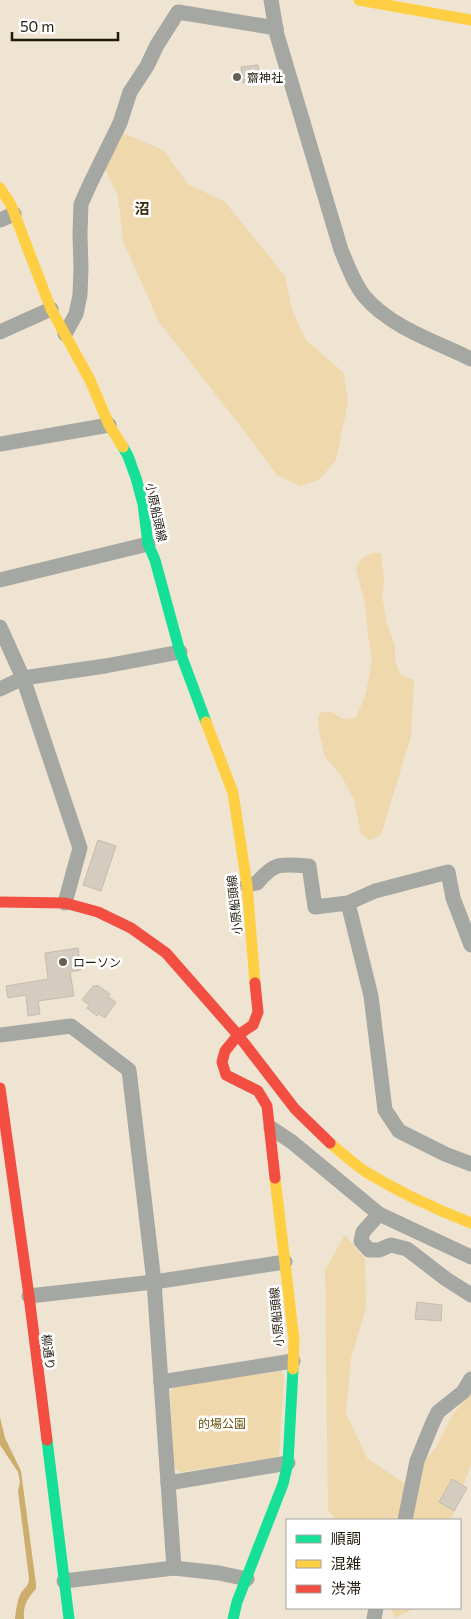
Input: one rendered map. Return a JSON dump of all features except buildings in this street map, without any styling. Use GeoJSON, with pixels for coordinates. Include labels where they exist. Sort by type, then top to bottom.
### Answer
{"type":"FeatureCollection","features":[{"type":"Feature","properties":{"kind":"main road"},"geometry":{"type":"LineString","coordinates":[[359,0],[471,20]]}},
{"type":"Feature","properties":{"kind":"main road","name":"小原船頭線"},"geometry":{"type":"LineString","coordinates":[[0,188],[14,214],[51,309],[90,380],[109,425],[128,456],[143,504],[148,544],[155,560],[180,652],[233,793],[247,884],[258,1012],[253,1025],[238,1035],[225,1051],[222,1062],[226,1075],[258,1091],[267,1106],[294,1340],[288,1463],[283,1484],[232,1619]]}},
{"type":"Feature","properties":{"kind":"main road"},"geometry":{"type":"LineString","coordinates":[[0,902],[65,903],[98,912],[131,928],[166,953],[238,1035],[295,1108],[327,1142],[365,1171],[410,1196],[471,1223]]}},
{"type":"Feature","properties":{"kind":"main road","name":"柳通り"},"geometry":{"type":"LineString","coordinates":[[0,1088],[29,1296],[69,1619]]}},
{"type":"Feature","properties":{"kind":"street"},"geometry":{"type":"LineString","coordinates":[[271,0],[276,24],[341,250],[353,279],[365,297],[382,313],[402,326],[471,359]]}},
{"type":"Feature","properties":{"kind":"street"},"geometry":{"type":"LineString","coordinates":[[65,334],[76,314],[80,295],[82,204],[120,123],[130,92],[178,12],[276,24]]}},
{"type":"Feature","properties":{"kind":"street"},"geometry":{"type":"LineString","coordinates":[[0,220],[14,214]]}},
{"type":"Feature","properties":{"kind":"street"},"geometry":{"type":"LineString","coordinates":[[0,332],[51,309]]}},
{"type":"Feature","properties":{"kind":"street"},"geometry":{"type":"LineString","coordinates":[[0,444],[109,425]]}},
{"type":"Feature","properties":{"kind":"street"},"geometry":{"type":"LineString","coordinates":[[0,580],[148,544]]}},
{"type":"Feature","properties":{"kind":"street"},"geometry":{"type":"LineString","coordinates":[[0,627],[23,678],[80,848],[65,903]]}},
{"type":"Feature","properties":{"kind":"street"},"geometry":{"type":"LineString","coordinates":[[0,688],[23,678],[105,666],[180,652]]}},
{"type":"Feature","properties":{"kind":"street"},"geometry":{"type":"LineString","coordinates":[[247,884],[257,883],[266,872],[278,864],[309,866],[315,907],[348,903],[375,891],[448,872],[453,898],[471,945]]}},
{"type":"Feature","properties":{"kind":"street"},"geometry":{"type":"LineString","coordinates":[[348,903],[371,996],[385,1110],[399,1131],[445,1154],[471,1164]]}},
{"type":"Feature","properties":{"kind":"street"},"geometry":{"type":"LineString","coordinates":[[0,1035],[71,1026],[129,1070],[154,1282],[174,1568]]}},
{"type":"Feature","properties":{"kind":"street"},"geometry":{"type":"LineString","coordinates":[[271,1128],[292,1142],[379,1214],[471,1257]]}},
{"type":"Feature","properties":{"kind":"street"},"geometry":{"type":"LineString","coordinates":[[379,1214],[363,1232],[361,1241],[369,1250],[379,1250],[391,1245],[407,1249],[446,1279],[471,1295]]}},
{"type":"Feature","properties":{"kind":"street"},"geometry":{"type":"LineString","coordinates":[[29,1296],[154,1282],[285,1262]]}},
{"type":"Feature","properties":{"kind":"street"},"geometry":{"type":"LineString","coordinates":[[161,1382],[293,1361]]}},
{"type":"Feature","properties":{"kind":"street"},"geometry":{"type":"LineString","coordinates":[[405,1519],[417,1461],[433,1422],[438,1412],[463,1392],[471,1379]]}},
{"type":"Feature","properties":{"kind":"street"},"geometry":{"type":"LineString","coordinates":[[168,1483],[288,1463]]}},
{"type":"Feature","properties":{"kind":"street"},"geometry":{"type":"LineString","coordinates":[[64,1581],[174,1568],[220,1573],[247,1579]]}},
{"type":"Feature","properties":{"kind":"green space"},"geometry":{"type":"Polygon","coordinates":[[[118,131],[163,150],[188,184],[225,202],[285,276],[292,310],[306,340],[344,373],[348,402],[336,460],[319,480],[300,486],[277,475],[159,322],[123,241],[118,196],[104,167],[102,152],[104,138],[118,131]]]}},
{"type":"Feature","properties":{"kind":"green space"},"geometry":{"type":"Polygon","coordinates":[[[372,553],[381,553],[384,581],[382,595],[387,624],[395,647],[395,661],[401,675],[414,680],[411,736],[381,835],[370,840],[361,834],[354,800],[341,775],[325,757],[318,718],[320,713],[330,711],[343,719],[356,718],[366,693],[372,660],[365,604],[356,568],[362,558],[372,553]]]}},
{"type":"Feature","properties":{"kind":"green space"},"geometry":{"type":"Polygon","coordinates":[[[345,1235],[365,1259],[366,1307],[351,1359],[346,1413],[367,1458],[404,1483],[435,1449],[453,1414],[471,1393],[471,1464],[451,1519],[335,1519],[328,1510],[325,1270],[345,1235]]]}},
{"type":"Feature","properties":{"kind":"green space","name":"的場公園"},"geometry":{"type":"Polygon","coordinates":[[[281,1371],[284,1376],[279,1456],[181,1472],[174,1467],[170,1391],[177,1385],[281,1371]]]}},
{"type":"Feature","properties":{"kind":"green space"},"geometry":{"type":"Polygon","coordinates":[[[390,1609],[413,1609],[395,1618],[390,1609]]]}},
{"type":"Feature","properties":{"kind":"shaded area"},"geometry":{"type":"Polygon","coordinates":[[[0,1417],[5,1438],[21,1471],[36,1584],[36,1589],[25,1606],[24,1619],[15,1619],[21,1593],[29,1581],[18,1491],[20,1482],[18,1472],[0,1445],[0,1417]]]}},
{"type":"Feature","properties":{"kind":"traffic: fast"},"geometry":{"type":"LineString","coordinates":[[123,447],[136,478],[143,504],[148,544],[155,560],[180,652],[206,722]]}},
{"type":"Feature","properties":{"kind":"traffic: fast"},"geometry":{"type":"LineString","coordinates":[[233,1619],[237,1602],[283,1484],[288,1463],[293,1369]]}},
{"type":"Feature","properties":{"kind":"traffic: fast"},"geometry":{"type":"LineString","coordinates":[[47,1440],[69,1619]]}},
{"type":"Feature","properties":{"kind":"traffic: slow"},"geometry":{"type":"LineString","coordinates":[[359,0],[471,20]]}},
{"type":"Feature","properties":{"kind":"traffic: slow"},"geometry":{"type":"LineString","coordinates":[[0,188],[11,205],[51,309],[90,380],[109,425],[123,447]]}},
{"type":"Feature","properties":{"kind":"traffic: slow"},"geometry":{"type":"LineString","coordinates":[[206,722],[233,793],[247,885],[255,983]]}},
{"type":"Feature","properties":{"kind":"traffic: slow"},"geometry":{"type":"LineString","coordinates":[[330,1143],[366,1172],[417,1200],[471,1223]]}},
{"type":"Feature","properties":{"kind":"traffic: slow"},"geometry":{"type":"LineString","coordinates":[[275,1178],[294,1340],[293,1369]]}},
{"type":"Feature","properties":{"kind":"traffic: jam"},"geometry":{"type":"LineString","coordinates":[[0,902],[65,903],[98,912],[131,928],[166,953],[238,1035],[295,1109],[330,1143]]}},
{"type":"Feature","properties":{"kind":"traffic: jam"},"geometry":{"type":"LineString","coordinates":[[255,983],[258,1012],[253,1025],[238,1035],[225,1051],[222,1062],[226,1075],[258,1091],[267,1106],[275,1178]]}},
{"type":"Feature","properties":{"kind":"traffic: jam"},"geometry":{"type":"LineString","coordinates":[[0,1088],[47,1440]]}},
{"type":"Feature","properties":{"kind":"place","name":"齋神社"},"geometry":{"type":"Point","coordinates":[237,77]}},
{"type":"Feature","properties":{"kind":"place","name":"ローソン"},"geometry":{"type":"Point","coordinates":[63,962]}},
{"type":"Feature","properties":{"kind":"district","name":"沼"},"geometry":{"type":"Point","coordinates":[142,208]}}]}
